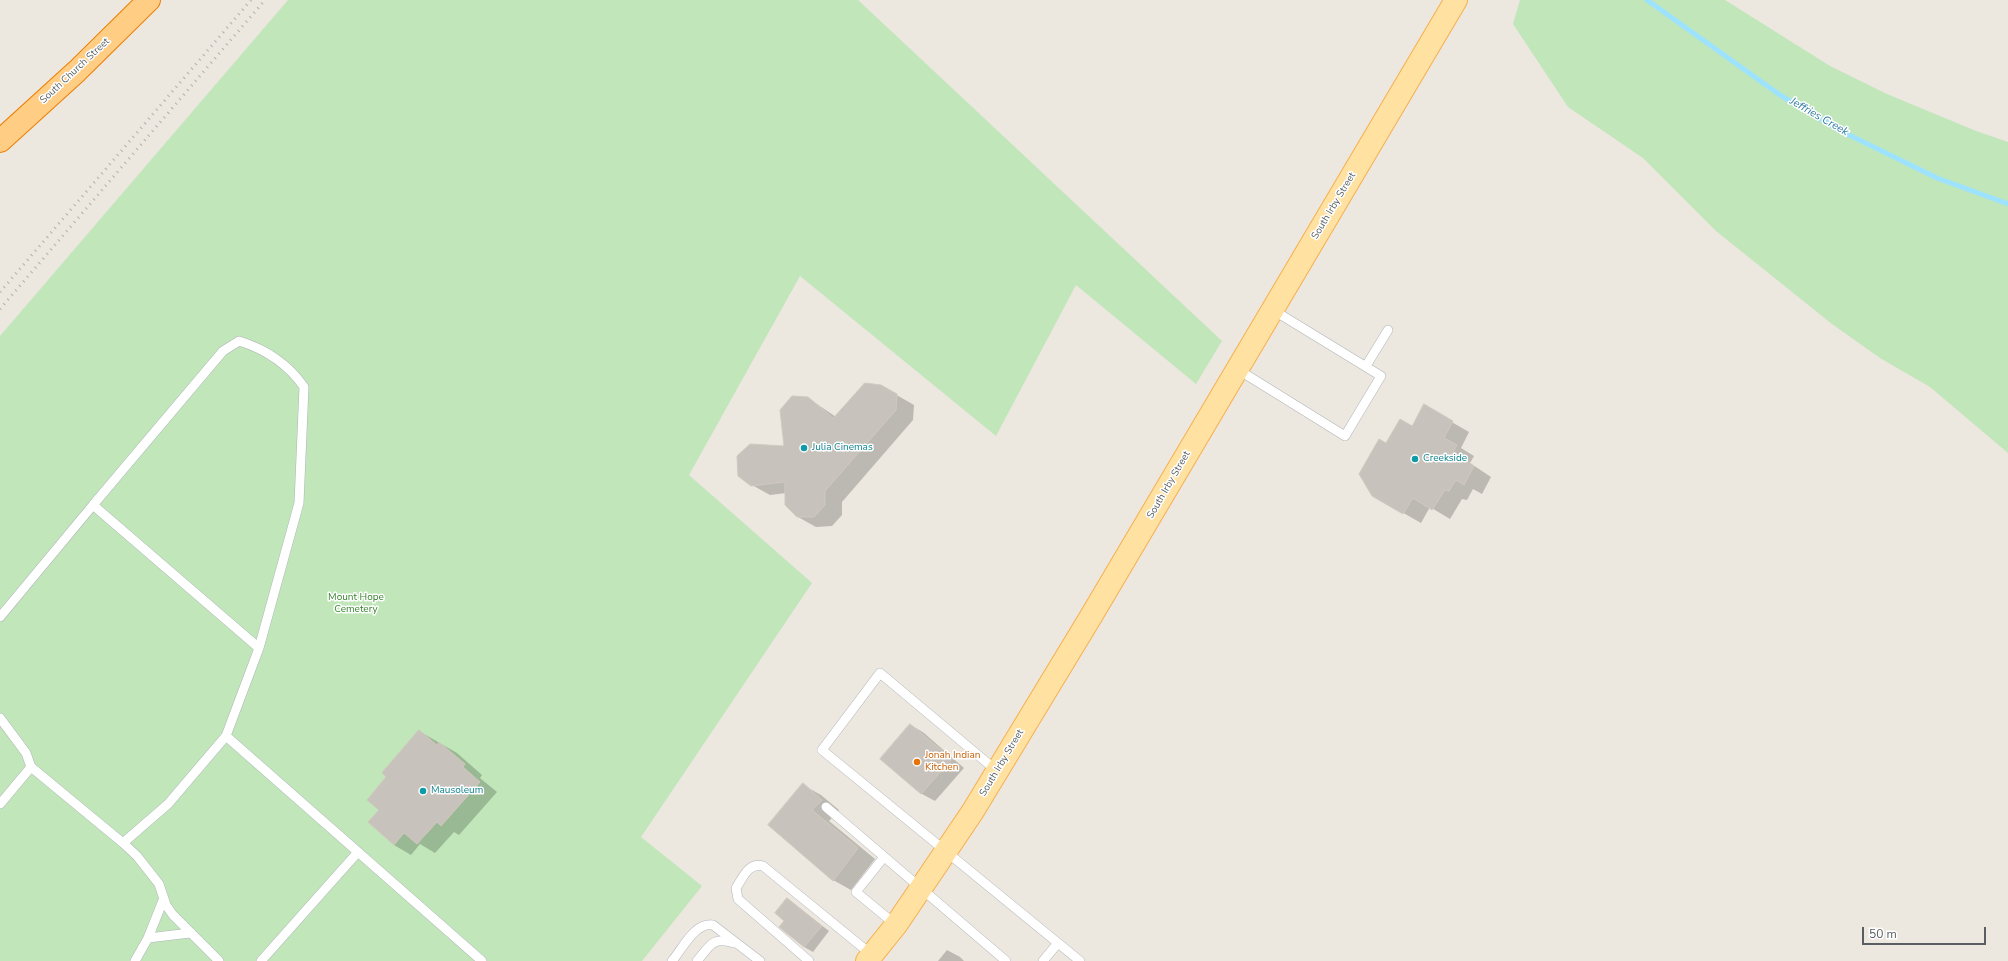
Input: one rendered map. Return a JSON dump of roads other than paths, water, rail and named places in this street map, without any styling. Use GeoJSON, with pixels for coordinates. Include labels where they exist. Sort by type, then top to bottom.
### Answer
{"type":"FeatureCollection","features":[{"type":"Feature","properties":{"kind":"highway","name":"South Church Street"},"geometry":{"type":"LineString","coordinates":[[0,141],[77,71],[148,0]]}},
{"type":"Feature","properties":{"kind":"main road","name":"South Irby Street"},"geometry":{"type":"LineString","coordinates":[[870,958],[896,925],[921,889],[997,771],[1090,618],[1456,0]]}},
{"type":"Feature","properties":{"kind":"lane"},"geometry":{"type":"LineString","coordinates":[[1237,369],[1345,436],[1381,376],[1273,310]]}},
{"type":"Feature","properties":{"kind":"lane"},"geometry":{"type":"LineString","coordinates":[[1366,366],[1388,330]]}},
{"type":"Feature","properties":{"kind":"lane"},"geometry":{"type":"LineString","coordinates":[[0,617],[223,351],[239,341],[257,346],[296,375],[304,387],[299,503],[259,648],[226,736],[168,804],[123,843]]}},
{"type":"Feature","properties":{"kind":"lane"},"geometry":{"type":"LineString","coordinates":[[93,505],[259,648]]}},
{"type":"Feature","properties":{"kind":"lane"},"geometry":{"type":"LineString","coordinates":[[997,771],[880,673],[822,750],[1080,961]]}},
{"type":"Feature","properties":{"kind":"lane"},"geometry":{"type":"LineString","coordinates":[[0,718],[26,753],[32,768],[137,856],[159,884],[164,898],[173,915],[219,961]]}},
{"type":"Feature","properties":{"kind":"lane"},"geometry":{"type":"LineString","coordinates":[[226,736],[482,961]]}},
{"type":"Feature","properties":{"kind":"lane"},"geometry":{"type":"LineString","coordinates":[[0,804],[32,768]]}},
{"type":"Feature","properties":{"kind":"lane"},"geometry":{"type":"LineString","coordinates":[[826,807],[1006,961]]}},
{"type":"Feature","properties":{"kind":"lane"},"geometry":{"type":"LineString","coordinates":[[261,961],[358,852]]}},
{"type":"Feature","properties":{"kind":"lane"},"geometry":{"type":"LineString","coordinates":[[884,857],[856,892],[896,925]]}},
{"type":"Feature","properties":{"kind":"lane"},"geometry":{"type":"LineString","coordinates":[[809,961],[738,899],[736,888],[750,867],[756,864],[763,866],[870,958]]}},
{"type":"Feature","properties":{"kind":"lane"},"geometry":{"type":"LineString","coordinates":[[135,961],[148,938],[164,898]]}},
{"type":"Feature","properties":{"kind":"lane"},"geometry":{"type":"LineString","coordinates":[[672,961],[699,928],[707,924],[714,925],[760,961]]}},
{"type":"Feature","properties":{"kind":"lane"},"geometry":{"type":"LineString","coordinates":[[148,938],[190,932]]}},
{"type":"Feature","properties":{"kind":"lane"},"geometry":{"type":"LineString","coordinates":[[697,961],[712,942],[719,939],[741,945]]}},
{"type":"Feature","properties":{"kind":"lane"},"geometry":{"type":"LineString","coordinates":[[1043,961],[1058,943]]}},
{"type":"Feature","properties":{"kind":"waterway","name":"Jeffries Creek"},"geometry":{"type":"LineString","coordinates":[[1647,0],[1780,95],[1841,131],[1937,178],[2008,204]]}},
{"type":"Feature","properties":{"kind":"railway"},"geometry":{"type":"LineString","coordinates":[[0,292],[251,0]]}},
{"type":"Feature","properties":{"kind":"railway"},"geometry":{"type":"LineString","coordinates":[[0,309],[265,0]]}},
{"type":"Feature","properties":{"kind":"place","name":"Julia Cinemas"},"geometry":{"type":"Point","coordinates":[804,448]}},
{"type":"Feature","properties":{"kind":"place","name":"Creekside"},"geometry":{"type":"Point","coordinates":[1415,459]}},
{"type":"Feature","properties":{"kind":"place","name":"Jonah Indian Kitchen"},"geometry":{"type":"Point","coordinates":[917,762]}},
{"type":"Feature","properties":{"kind":"place","name":"Mausoleum"},"geometry":{"type":"Point","coordinates":[423,791]}},
{"type":"Feature","properties":{"kind":"park label","name":"Mount Hope Cemetery"},"geometry":{"type":"Point","coordinates":[356,604]}}]}
